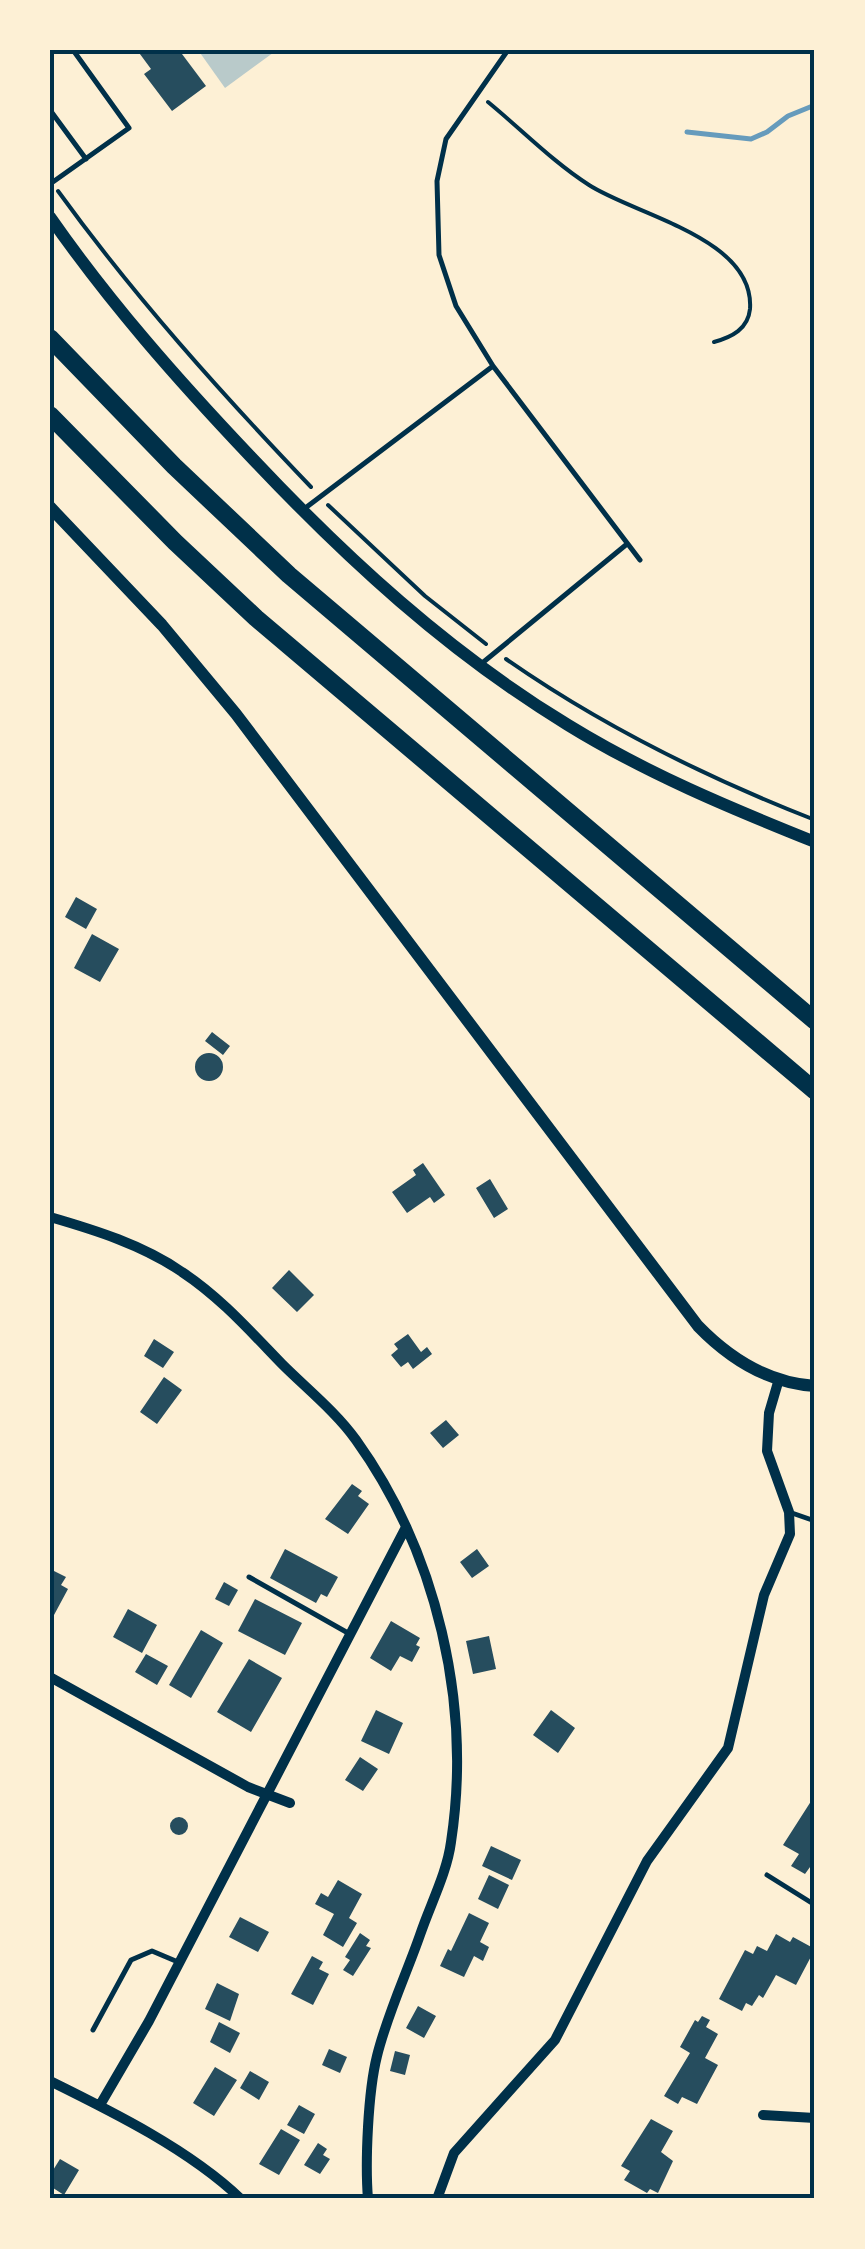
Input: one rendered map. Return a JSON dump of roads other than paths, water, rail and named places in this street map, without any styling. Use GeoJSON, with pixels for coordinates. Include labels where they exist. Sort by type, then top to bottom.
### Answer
{"type":"FeatureCollection","features":[{"type":"Feature","properties":{"kind":"highway"},"geometry":{"type":"LineString","coordinates":[[50,338],[174,466],[289,575],[815,1021]]}},
{"type":"Feature","properties":{"kind":"highway"},"geometry":{"type":"LineString","coordinates":[[50,415],[256,618],[815,1091]]}},
{"type":"Feature","properties":{"kind":"street"},"geometry":{"type":"LineString","coordinates":[[50,217],[142,338],[302,510],[396,599],[480,666],[571,727],[707,798],[815,842]]}},
{"type":"Feature","properties":{"kind":"street"},"geometry":{"type":"LineString","coordinates":[[50,507],[162,625],[236,714],[698,1326],[736,1360],[778,1379],[815,1386]]}},
{"type":"Feature","properties":{"kind":"street"},"geometry":{"type":"LineString","coordinates":[[50,1217],[102,1232],[180,1270],[223,1304],[353,1436],[380,1477],[434,1598],[447,1658],[456,1733],[451,1846],[376,2058],[366,2171],[368,2199]]}},
{"type":"Feature","properties":{"kind":"street"},"geometry":{"type":"LineString","coordinates":[[437,2199],[454,2153],[555,2040],[647,1862],[728,1748],[764,1595],[790,1534],[790,1512],[767,1450],[769,1413],[778,1379]]}},
{"type":"Feature","properties":{"kind":"street"},"geometry":{"type":"LineString","coordinates":[[100,2105],[149,2021],[406,1529]]}},
{"type":"Feature","properties":{"kind":"street"},"geometry":{"type":"LineString","coordinates":[[50,1677],[248,1787],[290,1803]]}},
{"type":"Feature","properties":{"kind":"street"},"geometry":{"type":"LineString","coordinates":[[50,2081],[100,2105],[219,2178],[241,2199]]}},
{"type":"Feature","properties":{"kind":"street"},"geometry":{"type":"LineString","coordinates":[[764,2114],[815,2118]]}},
{"type":"Feature","properties":{"kind":"lane"},"geometry":{"type":"LineString","coordinates":[[51,183],[129,128],[73,50]]}},
{"type":"Feature","properties":{"kind":"lane"},"geometry":{"type":"LineString","coordinates":[[508,50],[446,139],[437,181],[439,256],[456,306],[493,366],[640,560]]}},
{"type":"Feature","properties":{"kind":"lane"},"geometry":{"type":"LineString","coordinates":[[50,110],[86,158]]}},
{"type":"Feature","properties":{"kind":"lane"},"geometry":{"type":"LineString","coordinates":[[302,510],[493,366]]}},
{"type":"Feature","properties":{"kind":"lane"},"geometry":{"type":"LineString","coordinates":[[480,666],[494,650],[628,543]]}},
{"type":"Feature","properties":{"kind":"lane"},"geometry":{"type":"LineString","coordinates":[[790,1512],[815,1520]]}},
{"type":"Feature","properties":{"kind":"lane"},"geometry":{"type":"LineString","coordinates":[[249,1577],[350,1634]]}},
{"type":"Feature","properties":{"kind":"lane"},"geometry":{"type":"LineString","coordinates":[[767,1875],[815,1905]]}},
{"type":"Feature","properties":{"kind":"lane"},"geometry":{"type":"LineString","coordinates":[[94,2030],[131,1960],[152,1951],[178,1962]]}},
{"type":"Feature","properties":{"kind":"waterway"},"geometry":{"type":"LineString","coordinates":[[687,132],[751,139],[815,105]]}}]}
